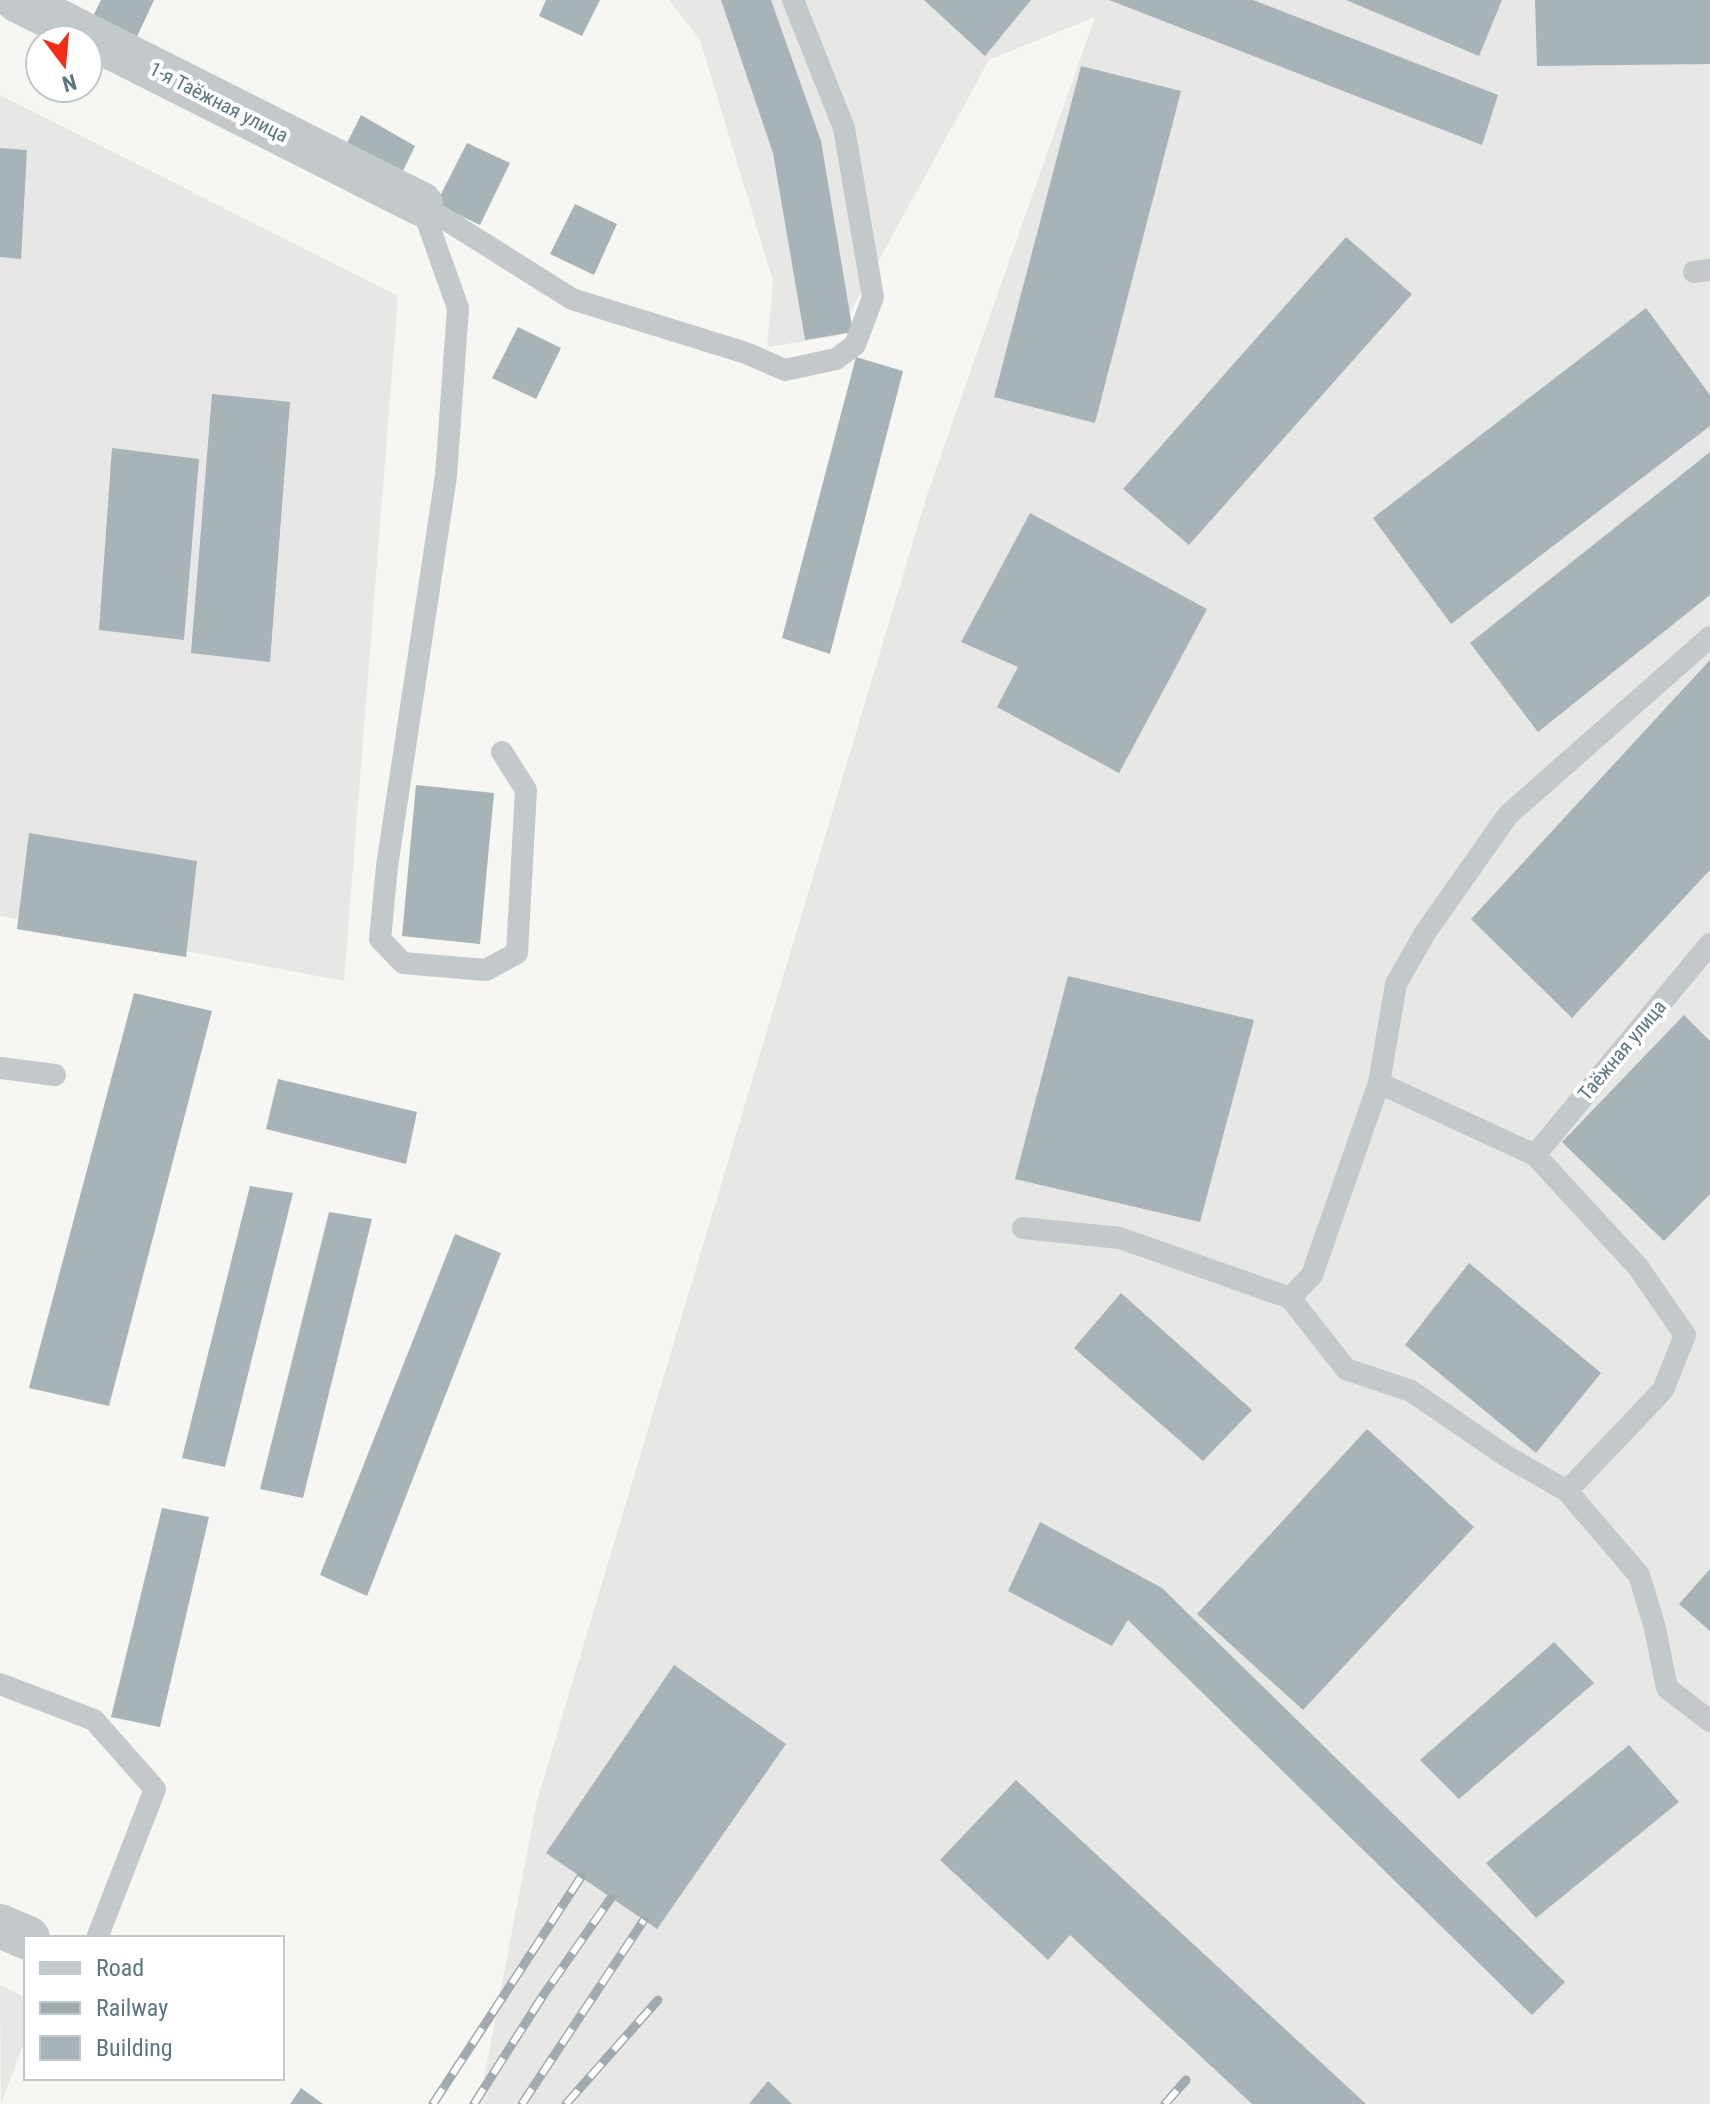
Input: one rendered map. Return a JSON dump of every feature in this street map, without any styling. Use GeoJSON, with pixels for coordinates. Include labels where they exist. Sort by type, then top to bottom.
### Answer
{"type":"FeatureCollection","features":[{"type":"Feature","properties":{"kind":"street","name":"1-я Таёжная улица"},"geometry":{"type":"LineString","coordinates":[[17,0],[421,204]]}},
{"type":"Feature","properties":{"kind":"street"},"geometry":{"type":"LineString","coordinates":[[0,1926],[24,1936]]}},
{"type":"Feature","properties":{"kind":"lane"},"geometry":{"type":"LineString","coordinates":[[421,204],[572,299],[746,353],[785,370],[836,359],[855,345],[873,297],[844,128],[793,0]]}},
{"type":"Feature","properties":{"kind":"lane"},"geometry":{"type":"LineString","coordinates":[[421,204],[458,308],[446,476],[387,866],[380,939],[403,963],[486,970],[517,953],[526,790],[502,752]]}},
{"type":"Feature","properties":{"kind":"lane"},"geometry":{"type":"LineString","coordinates":[[1290,1298],[1312,1275],[1379,1083],[1396,984],[1425,933],[1508,815],[1710,637]]}},
{"type":"Feature","properties":{"kind":"lane","name":"Таёжная улица"},"geometry":{"type":"LineString","coordinates":[[1535,1155],[1710,944]]}},
{"type":"Feature","properties":{"kind":"lane"},"geometry":{"type":"LineString","coordinates":[[0,1068],[55,1075]]}},
{"type":"Feature","properties":{"kind":"lane"},"geometry":{"type":"LineString","coordinates":[[1379,1083],[1535,1155],[1638,1267],[1685,1335],[1663,1390],[1567,1491]]}},
{"type":"Feature","properties":{"kind":"lane"},"geometry":{"type":"LineString","coordinates":[[1023,1228],[1120,1238],[1290,1298],[1346,1369],[1411,1391],[1506,1456],[1567,1491],[1639,1575],[1655,1628],[1667,1688],[1710,1721]]}},
{"type":"Feature","properties":{"kind":"lane"},"geometry":{"type":"LineString","coordinates":[[0,1684],[94,1720],[155,1789],[98,1936]]}},
{"type":"Feature","properties":{"kind":"shaded area"},"geometry":{"type":"Polygon","coordinates":[[[669,0],[1710,0],[1710,2104],[479,2104],[537,1801],[927,495],[1095,17],[989,60],[837,336],[767,347],[773,281],[700,40],[669,0]]]}},
{"type":"Feature","properties":{"kind":"shaded area"},"geometry":{"type":"Polygon","coordinates":[[[0,95],[398,296],[344,981],[0,916],[0,95]]]}},
{"type":"Feature","properties":{"kind":"shaded area"},"geometry":{"type":"Polygon","coordinates":[[[0,1985],[24,1997],[24,2042],[1,2104],[0,1985]]]}},
{"type":"Feature","properties":{"kind":"building"},"geometry":{"type":"Polygon","coordinates":[[[101,0],[154,0],[135,41],[91,20],[101,0]]]}},
{"type":"Feature","properties":{"kind":"building"},"geometry":{"type":"Polygon","coordinates":[[[546,0],[600,0],[582,36],[539,16],[546,0]]]}},
{"type":"Feature","properties":{"kind":"building"},"geometry":{"type":"Polygon","coordinates":[[[721,0],[771,0],[821,141],[853,332],[805,340],[773,153],[721,0]]]}},
{"type":"Feature","properties":{"kind":"building"},"geometry":{"type":"Polygon","coordinates":[[[924,0],[1031,0],[985,56],[924,0]]]}},
{"type":"Feature","properties":{"kind":"building"},"geometry":{"type":"Polygon","coordinates":[[[1109,0],[1253,0],[1498,95],[1482,145],[1109,0]]]}},
{"type":"Feature","properties":{"kind":"building"},"geometry":{"type":"Polygon","coordinates":[[[1346,0],[1502,0],[1479,56],[1346,0]]]}},
{"type":"Feature","properties":{"kind":"building"},"geometry":{"type":"Polygon","coordinates":[[[1535,0],[1710,0],[1710,64],[1537,66],[1535,0]]]}},
{"type":"Feature","properties":{"kind":"building"},"geometry":{"type":"Polygon","coordinates":[[[1081,66],[1181,91],[1095,423],[994,397],[1081,66]]]}},
{"type":"Feature","properties":{"kind":"building"},"geometry":{"type":"Polygon","coordinates":[[[361,115],[415,146],[396,185],[341,155],[361,115]]]}},
{"type":"Feature","properties":{"kind":"building"},"geometry":{"type":"Polygon","coordinates":[[[467,143],[510,163],[480,225],[436,204],[467,143]]]}},
{"type":"Feature","properties":{"kind":"building"},"geometry":{"type":"Polygon","coordinates":[[[0,148],[27,150],[21,259],[0,257],[0,148]]]}},
{"type":"Feature","properties":{"kind":"building"},"geometry":{"type":"Polygon","coordinates":[[[575,204],[617,224],[594,275],[550,254],[575,204]]]}},
{"type":"Feature","properties":{"kind":"building"},"geometry":{"type":"Polygon","coordinates":[[[1346,237],[1412,294],[1189,545],[1123,489],[1346,237]]]}},
{"type":"Feature","properties":{"kind":"building"},"geometry":{"type":"Polygon","coordinates":[[[1646,308],[1710,395],[1710,426],[1451,624],[1373,518],[1646,308]]]}},
{"type":"Feature","properties":{"kind":"building"},"geometry":{"type":"Polygon","coordinates":[[[518,327],[561,348],[536,399],[492,378],[518,327]]]}},
{"type":"Feature","properties":{"kind":"building"},"geometry":{"type":"Polygon","coordinates":[[[856,357],[903,371],[830,654],[782,638],[856,357]]]}},
{"type":"Feature","properties":{"kind":"building"},"geometry":{"type":"Polygon","coordinates":[[[212,394],[290,402],[270,662],[191,653],[212,394]]]}},
{"type":"Feature","properties":{"kind":"building"},"geometry":{"type":"Polygon","coordinates":[[[112,448],[199,459],[184,640],[99,630],[112,448]]]}},
{"type":"Feature","properties":{"kind":"building"},"geometry":{"type":"Polygon","coordinates":[[[1710,452],[1710,595],[1538,732],[1470,643],[1710,452]]]}},
{"type":"Feature","properties":{"kind":"building"},"geometry":{"type":"Polygon","coordinates":[[[1030,513],[1207,609],[1119,773],[997,707],[1018,667],[961,642],[1030,513]]]}},
{"type":"Feature","properties":{"kind":"building"},"geometry":{"type":"Polygon","coordinates":[[[1710,660],[1710,870],[1572,1018],[1471,919],[1710,660]]]}},
{"type":"Feature","properties":{"kind":"building"},"geometry":{"type":"Polygon","coordinates":[[[416,785],[494,793],[480,944],[402,936],[416,785]]]}},
{"type":"Feature","properties":{"kind":"building"},"geometry":{"type":"Polygon","coordinates":[[[29,833],[197,861],[186,957],[17,929],[29,833]]]}},
{"type":"Feature","properties":{"kind":"building"},"geometry":{"type":"Polygon","coordinates":[[[1068,976],[1254,1020],[1200,1222],[1015,1179],[1068,976]]]}},
{"type":"Feature","properties":{"kind":"building"},"geometry":{"type":"Polygon","coordinates":[[[134,993],[212,1011],[109,1406],[29,1388],[134,993]]]}},
{"type":"Feature","properties":{"kind":"building"},"geometry":{"type":"Polygon","coordinates":[[[1684,1015],[1710,1041],[1710,1194],[1664,1241],[1562,1142],[1684,1015]]]}},
{"type":"Feature","properties":{"kind":"building"},"geometry":{"type":"Polygon","coordinates":[[[278,1079],[417,1112],[406,1164],[266,1129],[278,1079]]]}},
{"type":"Feature","properties":{"kind":"building"},"geometry":{"type":"Polygon","coordinates":[[[250,1186],[293,1193],[225,1467],[182,1458],[250,1186]]]}},
{"type":"Feature","properties":{"kind":"building"},"geometry":{"type":"Polygon","coordinates":[[[329,1212],[372,1219],[303,1498],[260,1489],[329,1212]]]}},
{"type":"Feature","properties":{"kind":"building"},"geometry":{"type":"Polygon","coordinates":[[[455,1234],[501,1253],[367,1596],[320,1575],[455,1234]]]}},
{"type":"Feature","properties":{"kind":"building"},"geometry":{"type":"Polygon","coordinates":[[[1469,1263],[1601,1373],[1536,1453],[1405,1345],[1469,1263]]]}},
{"type":"Feature","properties":{"kind":"building"},"geometry":{"type":"Polygon","coordinates":[[[1121,1293],[1252,1410],[1203,1461],[1074,1348],[1121,1293]]]}},
{"type":"Feature","properties":{"kind":"building"},"geometry":{"type":"Polygon","coordinates":[[[1367,1429],[1474,1527],[1303,1710],[1197,1614],[1367,1429]]]}},
{"type":"Feature","properties":{"kind":"building"},"geometry":{"type":"Polygon","coordinates":[[[162,1508],[209,1517],[160,1727],[111,1717],[162,1508]]]}},
{"type":"Feature","properties":{"kind":"building"},"geometry":{"type":"Polygon","coordinates":[[[1040,1522],[1162,1588],[1565,1982],[1532,2015],[1128,1620],[1112,1646],[1008,1591],[1040,1522]]]}},
{"type":"Feature","properties":{"kind":"building"},"geometry":{"type":"Polygon","coordinates":[[[1710,1569],[1710,1631],[1679,1604],[1710,1569]]]}},
{"type":"Feature","properties":{"kind":"building"},"geometry":{"type":"Polygon","coordinates":[[[1554,1642],[1594,1683],[1459,1799],[1420,1760],[1554,1642]]]}},
{"type":"Feature","properties":{"kind":"building"},"geometry":{"type":"Polygon","coordinates":[[[674,1665],[786,1744],[657,1929],[546,1853],[674,1665]]]}},
{"type":"Feature","properties":{"kind":"building"},"geometry":{"type":"Polygon","coordinates":[[[1629,1745],[1679,1802],[1536,1918],[1486,1863],[1629,1745]]]}},
{"type":"Feature","properties":{"kind":"building"},"geometry":{"type":"Polygon","coordinates":[[[1016,1780],[1366,2104],[1252,2104],[1070,1935],[1048,1960],[940,1860],[1016,1780]]]}},
{"type":"Feature","properties":{"kind":"building"},"geometry":{"type":"Polygon","coordinates":[[[768,2081],[792,2104],[749,2104],[768,2081]]]}},
{"type":"Feature","properties":{"kind":"building"},"geometry":{"type":"Polygon","coordinates":[[[301,2088],[323,2104],[290,2104],[301,2088]]]}},
{"type":"Feature","properties":{"kind":"railway"},"geometry":{"type":"LineString","coordinates":[[433,2104],[581,1877]]}},
{"type":"Feature","properties":{"kind":"railway"},"geometry":{"type":"LineString","coordinates":[[474,2104],[544,1994],[611,1898]]}},
{"type":"Feature","properties":{"kind":"railway"},"geometry":{"type":"LineString","coordinates":[[522,2104],[644,1920]]}},
{"type":"Feature","properties":{"kind":"railway"},"geometry":{"type":"LineString","coordinates":[[566,2104],[658,2000]]}},
{"type":"Feature","properties":{"kind":"railway"},"geometry":{"type":"LineString","coordinates":[[1165,2104],[1186,2080]]}}]}
